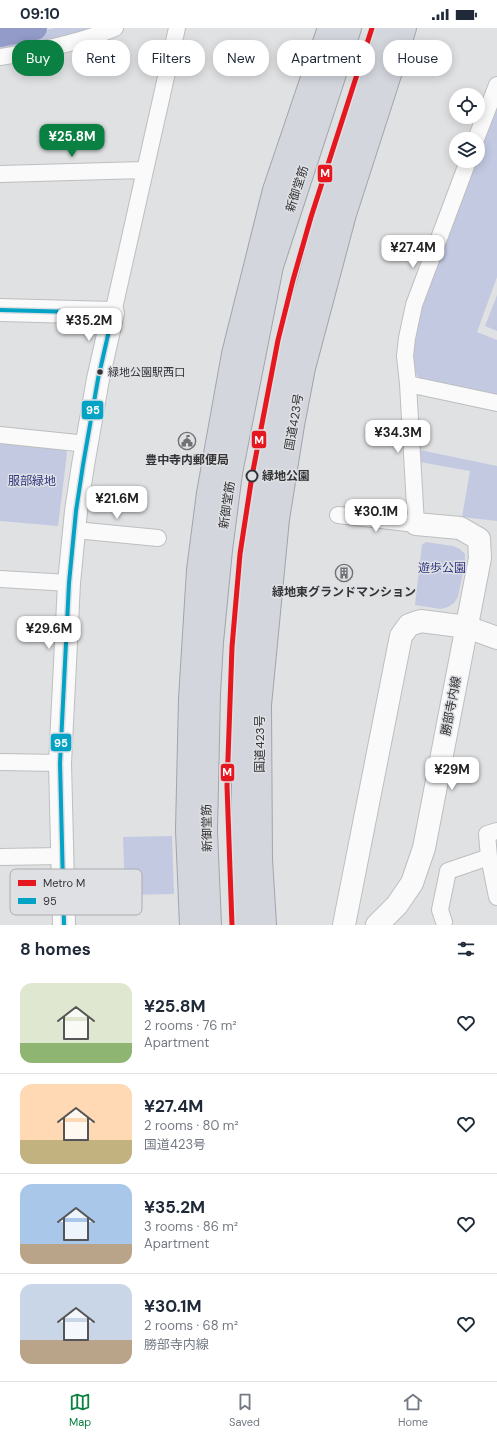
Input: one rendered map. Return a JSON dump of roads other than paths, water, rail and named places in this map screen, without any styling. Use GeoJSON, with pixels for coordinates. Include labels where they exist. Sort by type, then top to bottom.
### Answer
{"type":"FeatureCollection","features":[{"type":"Feature","properties":{"kind":"highway"},"geometry":{"type":"LineString","coordinates":[[191,925],[187,830],[190,699],[198,570],[208,493],[233,354],[274,190],[329,28]]}},
{"type":"Feature","properties":{"kind":"highway","name":"新御堂筋"},"geometry":{"type":"LineString","coordinates":[[210,925],[206,831],[209,694],[212,642],[221,550],[231,472],[272,266],[350,28]]}},
{"type":"Feature","properties":{"kind":"highway"},"geometry":{"type":"LineString","coordinates":[[245,925],[243,831],[243,685],[245,647],[254,555],[265,479],[291,341],[311,273],[326,214],[385,28]]}},
{"type":"Feature","properties":{"kind":"highway","name":"国道423号"},"geometry":{"type":"LineString","coordinates":[[265,925],[261,859],[260,705],[278,519],[304,368],[345,214],[405,28]]}},
{"type":"Feature","properties":{"kind":"highway"},"geometry":{"type":"LineString","coordinates":[[233,354],[272,266]]}},
{"type":"Feature","properties":{"kind":"highway"},"geometry":{"type":"LineString","coordinates":[[304,368],[311,273]]}},
{"type":"Feature","properties":{"kind":"highway"},"geometry":{"type":"LineString","coordinates":[[190,699],[206,831]]}},
{"type":"Feature","properties":{"kind":"highway"},"geometry":{"type":"LineString","coordinates":[[243,831],[260,705]]}},
{"type":"Feature","properties":{"kind":"street"},"geometry":{"type":"LineString","coordinates":[[0,57],[34,52],[100,34],[115,28]]}},
{"type":"Feature","properties":{"kind":"street"},"geometry":{"type":"LineString","coordinates":[[62,869],[60,762],[69,583],[74,530],[98,379],[177,28]]}},
{"type":"Feature","properties":{"kind":"street"},"geometry":{"type":"LineString","coordinates":[[479,132],[497,86]]}},
{"type":"Feature","properties":{"kind":"street"},"geometry":{"type":"LineString","coordinates":[[338,515],[416,524],[405,356],[406,338],[414,305],[465,168]]}},
{"type":"Feature","properties":{"kind":"street"},"geometry":{"type":"LineString","coordinates":[[0,174],[144,170]]}},
{"type":"Feature","properties":{"kind":"street"},"geometry":{"type":"LineString","coordinates":[[0,310],[113,313]]}},
{"type":"Feature","properties":{"kind":"street"},"geometry":{"type":"LineString","coordinates":[[408,384],[497,403]]}},
{"type":"Feature","properties":{"kind":"street"},"geometry":{"type":"LineString","coordinates":[[0,435],[87,444]]}},
{"type":"Feature","properties":{"kind":"street","name":"勝部寺内線"},"geometry":{"type":"LineString","coordinates":[[377,925],[397,905],[412,883],[424,848],[480,558],[479,539],[460,528],[416,524]]}},
{"type":"Feature","properties":{"kind":"street"},"geometry":{"type":"LineString","coordinates":[[74,530],[158,538]]}},
{"type":"Feature","properties":{"kind":"street"},"geometry":{"type":"LineString","coordinates":[[0,579],[69,583]]}},
{"type":"Feature","properties":{"kind":"street"},"geometry":{"type":"LineString","coordinates":[[344,925],[402,636],[409,625],[421,622],[467,627],[497,638]]}},
{"type":"Feature","properties":{"kind":"street"},"geometry":{"type":"LineString","coordinates":[[0,762],[60,762]]}},
{"type":"Feature","properties":{"kind":"street"},"geometry":{"type":"LineString","coordinates":[[497,831],[488,834],[490,857],[497,897]]}},
{"type":"Feature","properties":{"kind":"street"},"geometry":{"type":"LineString","coordinates":[[0,857],[61,856]]}},
{"type":"Feature","properties":{"kind":"street"},"geometry":{"type":"LineString","coordinates":[[444,922],[440,910],[448,871],[490,857]]}},
{"type":"Feature","properties":{"kind":"street"},"geometry":{"type":"LineString","coordinates":[[64,915],[64,925]]}},
{"type":"Feature","properties":{"kind":"waterway"},"geometry":{"type":"LineString","coordinates":[[0,35],[35,28]]}},
{"type":"Feature","properties":{"kind":"metro line","name":"M"},"geometry":{"type":"LineString","coordinates":[[232,925],[227,786],[232,647],[240,554],[252,476],[278,340],[293,280],[311,217],[372,28]]}},
{"type":"Feature","properties":{"kind":"place","name":"緑地公園駅西口"},"geometry":{"type":"Point","coordinates":[100,372]}},
{"type":"Feature","properties":{"kind":"place","name":"豊中寺内郵便局"},"geometry":{"type":"Point","coordinates":[187,441]}},
{"type":"Feature","properties":{"kind":"place","name":"緑地公園"},"geometry":{"type":"Point","coordinates":[252,476]}},
{"type":"Feature","properties":{"kind":"place","name":"緑地東グランドマンション"},"geometry":{"type":"Point","coordinates":[344,573]}},
{"type":"Feature","properties":{"kind":"park label","name":"服部緑地"},"geometry":{"type":"Point","coordinates":[32,481]}},
{"type":"Feature","properties":{"kind":"park label","name":"遊歩公園"},"geometry":{"type":"Point","coordinates":[442,568]}}]}
